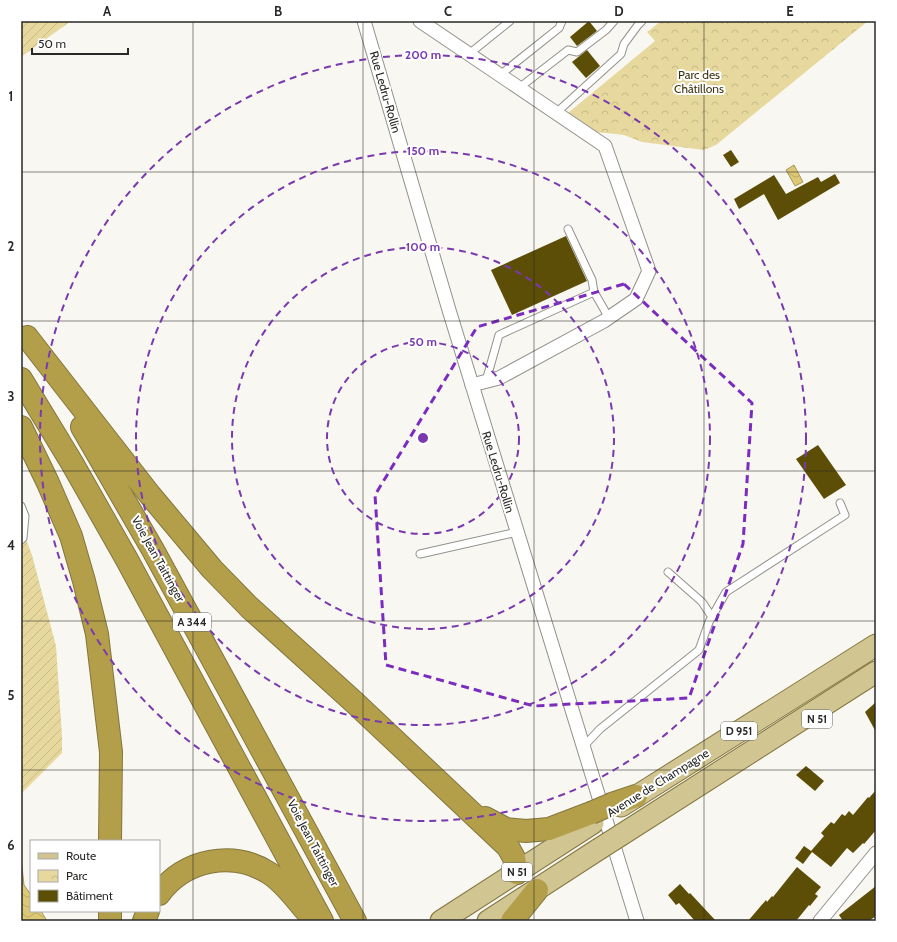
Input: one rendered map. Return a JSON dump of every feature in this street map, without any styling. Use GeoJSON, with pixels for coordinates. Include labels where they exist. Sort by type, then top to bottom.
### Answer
{"type":"FeatureCollection","features":[{"type":"Feature","properties":{"kind":"highway"},"geometry":{"type":"LineString","coordinates":[[24,332],[150,495],[212,569],[249,607],[508,847],[514,858],[517,873]]}},
{"type":"Feature","properties":{"kind":"highway","name":"Voie Jean Taittinger"},"geometry":{"type":"LineString","coordinates":[[24,332],[93,444],[153,550],[355,921]]}},
{"type":"Feature","properties":{"kind":"highway","name":"A 344"},"geometry":{"type":"LineString","coordinates":[[21,379],[72,463],[126,558],[322,921]]}},
{"type":"Feature","properties":{"kind":"highway"},"geometry":{"type":"LineString","coordinates":[[21,427],[48,482],[71,536],[97,634],[111,752],[110,840]]}},
{"type":"Feature","properties":{"kind":"highway"},"geometry":{"type":"LineString","coordinates":[[466,808],[506,829],[526,831],[549,829],[592,818],[636,796]]}},
{"type":"Feature","properties":{"kind":"highway"},"geometry":{"type":"LineString","coordinates":[[160,893],[173,879],[184,871],[198,865],[227,860],[241,862],[256,866],[270,874],[284,885],[315,921]]}},
{"type":"Feature","properties":{"kind":"highway"},"geometry":{"type":"LineString","coordinates":[[514,912],[537,890]]}},
{"type":"Feature","properties":{"kind":"main road","name":"Avenue de Champagne"},"geometry":{"type":"LineString","coordinates":[[636,796],[876,645]]}},
{"type":"Feature","properties":{"kind":"main road","name":"Avenue de Champagne"},"geometry":{"type":"LineString","coordinates":[[537,890],[876,672]]}},
{"type":"Feature","properties":{"kind":"main road","name":"N 51"},"geometry":{"type":"LineString","coordinates":[[755,750],[792,734],[876,682]]}},
{"type":"Feature","properties":{"kind":"main road","name":"Avenue de Champagne"},"geometry":{"type":"LineString","coordinates":[[441,921],[517,873],[592,818]]}},
{"type":"Feature","properties":{"kind":"main road"},"geometry":{"type":"LineString","coordinates":[[488,921],[514,912],[517,873]]}},
{"type":"Feature","properties":{"kind":"street","name":"Rue Ledru-Rollin"},"geometry":{"type":"LineString","coordinates":[[364,21],[444,295],[637,921]]}},
{"type":"Feature","properties":{"kind":"street"},"geometry":{"type":"LineString","coordinates":[[420,21],[605,146],[649,271],[636,299],[609,318],[499,378],[472,385]]}},
{"type":"Feature","properties":{"kind":"street"},"geometry":{"type":"LineString","coordinates":[[820,921],[876,854]]}},
{"type":"Feature","properties":{"kind":"lane"},"geometry":{"type":"LineString","coordinates":[[469,54],[510,21]]}},
{"type":"Feature","properties":{"kind":"lane"},"geometry":{"type":"LineString","coordinates":[[500,75],[559,28],[562,21]]}},
{"type":"Feature","properties":{"kind":"lane"},"geometry":{"type":"LineString","coordinates":[[520,88],[568,50],[577,52],[606,30],[614,21]]}},
{"type":"Feature","properties":{"kind":"lane"},"geometry":{"type":"LineString","coordinates":[[556,113],[621,54],[624,44],[642,21]]}},
{"type":"Feature","properties":{"kind":"lane"},"geometry":{"type":"LineString","coordinates":[[568,229],[592,280],[594,292],[609,318]]}},
{"type":"Feature","properties":{"kind":"lane"},"geometry":{"type":"LineString","coordinates":[[486,381],[499,335],[594,292]]}},
{"type":"Feature","properties":{"kind":"lane"},"geometry":{"type":"LineString","coordinates":[[583,747],[600,729],[699,650],[712,617],[726,592],[845,515],[840,504]]}},
{"type":"Feature","properties":{"kind":"lane"},"geometry":{"type":"LineString","coordinates":[[21,506],[25,516],[23,538],[21,540]]}},
{"type":"Feature","properties":{"kind":"lane"},"geometry":{"type":"LineString","coordinates":[[420,554],[517,532]]}},
{"type":"Feature","properties":{"kind":"lane"},"geometry":{"type":"LineString","coordinates":[[668,572],[702,602],[712,617]]}},
{"type":"Feature","properties":{"kind":"highlighted area"},"geometry":{"type":"Polygon","coordinates":[[[624,284],[752,403],[743,544],[689,698],[534,706],[386,665],[375,495],[477,327],[624,284]]]}},
{"type":"Feature","properties":{"kind":"green space"},"geometry":{"type":"Polygon","coordinates":[[[21,21],[71,21],[21,57],[21,21]]]}},
{"type":"Feature","properties":{"kind":"green space","name":"Parc des Châtillons"},"geometry":{"type":"Polygon","coordinates":[[[661,21],[868,21],[716,145],[704,150],[642,142],[624,135],[596,132],[568,113],[655,41],[647,32],[661,21]]]}},
{"type":"Feature","properties":{"kind":"green space"},"geometry":{"type":"Polygon","coordinates":[[[21,526],[32,555],[56,646],[62,753],[21,794],[21,526]]]}},
{"type":"Feature","properties":{"kind":"water"},"geometry":{"type":"Polygon","coordinates":[[[794,165],[803,182],[795,186],[786,170],[794,165]]]}},
{"type":"Feature","properties":{"kind":"water"},"geometry":{"type":"Polygon","coordinates":[[[21,858],[24,885],[30,894],[30,912],[42,912],[47,921],[21,921],[21,858]]]}},
{"type":"Feature","properties":{"kind":"building"},"geometry":{"type":"Polygon","coordinates":[[[589,21],[597,31],[577,46],[570,37],[589,21]]]}},
{"type":"Feature","properties":{"kind":"building"},"geometry":{"type":"Polygon","coordinates":[[[587,50],[600,66],[586,78],[572,62],[587,50]]]}},
{"type":"Feature","properties":{"kind":"building"},"geometry":{"type":"Polygon","coordinates":[[[731,150],[739,162],[731,167],[723,155],[731,150]]]}},
{"type":"Feature","properties":{"kind":"building"},"geometry":{"type":"Polygon","coordinates":[[[835,174],[840,183],[778,220],[764,194],[739,209],[734,199],[774,175],[786,194],[818,177],[821,182],[835,174]]]}},
{"type":"Feature","properties":{"kind":"building"},"geometry":{"type":"Polygon","coordinates":[[[566,236],[587,281],[512,315],[491,270],[566,236]]]}},
{"type":"Feature","properties":{"kind":"building"},"geometry":{"type":"Polygon","coordinates":[[[818,445],[846,485],[824,499],[796,459],[818,445]]]}},
{"type":"Feature","properties":{"kind":"building"},"geometry":{"type":"Polygon","coordinates":[[[876,702],[876,732],[865,712],[876,702]]]}},
{"type":"Feature","properties":{"kind":"building"},"geometry":{"type":"Polygon","coordinates":[[[806,766],[824,781],[815,791],[796,775],[806,766]]]}},
{"type":"Feature","properties":{"kind":"building"},"geometry":{"type":"Polygon","coordinates":[[[876,790],[876,830],[864,844],[863,843],[853,853],[847,848],[831,867],[812,852],[803,864],[795,858],[804,846],[811,851],[824,836],[821,833],[831,822],[834,824],[842,814],[845,816],[849,811],[853,815],[876,790]]]}},
{"type":"Feature","properties":{"kind":"building"},"geometry":{"type":"Polygon","coordinates":[[[797,867],[821,887],[815,894],[818,896],[810,906],[809,905],[796,921],[748,921],[766,900],[767,902],[772,896],[773,897],[797,867]]]}},
{"type":"Feature","properties":{"kind":"building"},"geometry":{"type":"Polygon","coordinates":[[[680,884],[716,921],[695,921],[679,903],[676,905],[668,895],[680,884]]]}},
{"type":"Feature","properties":{"kind":"building"},"geometry":{"type":"Polygon","coordinates":[[[876,886],[876,916],[869,921],[843,921],[839,915],[876,886]]]}}]}
